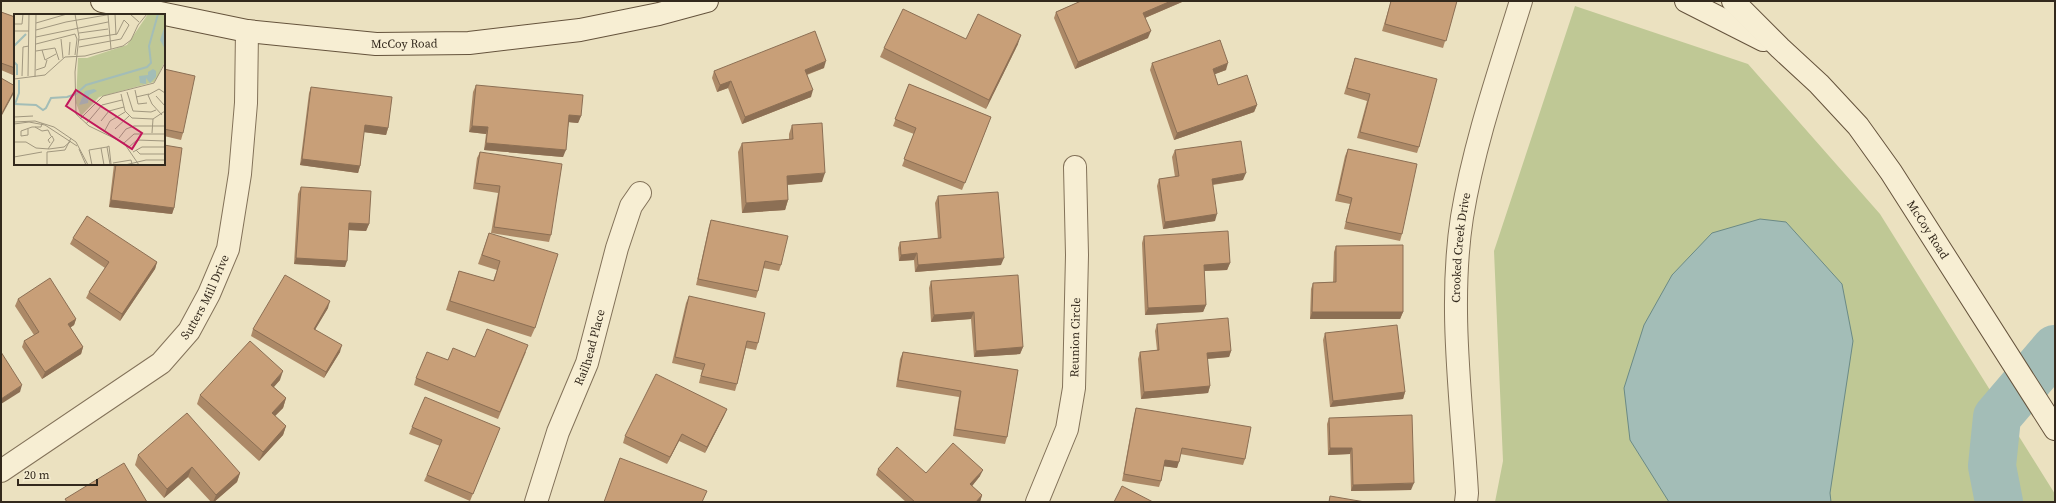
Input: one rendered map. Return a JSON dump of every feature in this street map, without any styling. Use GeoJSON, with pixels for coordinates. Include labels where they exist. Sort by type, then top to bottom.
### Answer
{"type":"FeatureCollection","features":[{"type":"Feature","properties":{"kind":"street","name":"McCoy Road"},"geometry":{"type":"LineString","coordinates":[[102,1],[165,14]]}},
{"type":"Feature","properties":{"kind":"street","name":"McCoy Road"},"geometry":{"type":"LineString","coordinates":[[165,14],[247,31],[376,44],[469,43],[580,30],[659,14],[707,1]]}},
{"type":"Feature","properties":{"kind":"street","name":"Crooked Creek Drive"},"geometry":{"type":"LineString","coordinates":[[1466,502],[1467,493],[1455,302],[1462,218],[1480,137],[1521,1]]}},
{"type":"Feature","properties":{"kind":"street","name":"McCoy Road"},"geometry":{"type":"LineString","coordinates":[[1686,1],[1780,48]]}},
{"type":"Feature","properties":{"kind":"street","name":"McCoy Road"},"geometry":{"type":"LineString","coordinates":[[1733,1],[1819,84],[1858,126],[1891,172],[2055,429]]}},
{"type":"Feature","properties":{"kind":"street","name":"Sutters Mill Drive"},"geometry":{"type":"LineString","coordinates":[[1,471],[161,363],[189,331],[209,294],[228,249],[240,174],[246,103],[247,31]]}},
{"type":"Feature","properties":{"kind":"street","name":"Reunion Circle"},"geometry":{"type":"LineString","coordinates":[[1037,502],[1067,429],[1074,388],[1077,255],[1075,167]]}},
{"type":"Feature","properties":{"kind":"street","name":"Railhead Place"},"geometry":{"type":"LineString","coordinates":[[536,502],[558,432],[587,363],[617,248],[631,206],[640,192]]}},
{"type":"Feature","properties":{"kind":"green space"},"geometry":{"type":"Polygon","coordinates":[[[1575,6],[1748,64],[1880,214],[2055,494],[2055,502],[1495,502],[1503,461],[1494,251],[1575,6]]]}},
{"type":"Feature","properties":{"kind":"water"},"geometry":{"type":"Polygon","coordinates":[[[1760,219],[1786,222],[1842,284],[1853,341],[1830,493],[1831,502],[1669,502],[1630,440],[1624,388],[1644,325],[1672,275],[1712,233],[1760,219]]]}},
{"type":"Feature","properties":{"kind":"building"},"geometry":{"type":"Polygon","coordinates":[[[1081,1],[1171,1],[1143,13],[1151,31],[1078,62],[1056,12],[1081,1]]]}},
{"type":"Feature","properties":{"kind":"building"},"geometry":{"type":"Polygon","coordinates":[[[1391,1],[1457,1],[1446,41],[1385,24],[1391,1]]]}},
{"type":"Feature","properties":{"kind":"building"},"geometry":{"type":"Polygon","coordinates":[[[903,9],[966,39],[978,14],[1021,35],[989,100],[884,48],[903,9]]]}},
{"type":"Feature","properties":{"kind":"building"},"geometry":{"type":"Polygon","coordinates":[[[1,12],[14,17],[14,68],[1,63],[1,12]]]}},
{"type":"Feature","properties":{"kind":"building"},"geometry":{"type":"Polygon","coordinates":[[[815,31],[826,61],[805,70],[813,90],[745,117],[731,81],[720,85],[714,71],[815,31]]]}},
{"type":"Feature","properties":{"kind":"building"},"geometry":{"type":"Polygon","coordinates":[[[1220,40],[1228,63],[1213,69],[1218,85],[1247,75],[1257,105],[1177,133],[1152,63],[1220,40]]]}},
{"type":"Feature","properties":{"kind":"building"},"geometry":{"type":"Polygon","coordinates":[[[1355,58],[1437,79],[1419,147],[1360,132],[1370,94],[1347,88],[1355,58]]]}},
{"type":"Feature","properties":{"kind":"building"},"geometry":{"type":"Polygon","coordinates":[[[165,69],[195,76],[183,133],[165,129],[165,69]]]}},
{"type":"Feature","properties":{"kind":"building"},"geometry":{"type":"Polygon","coordinates":[[[1,78],[14,85],[14,91],[1,115],[1,78]]]}},
{"type":"Feature","properties":{"kind":"building"},"geometry":{"type":"Polygon","coordinates":[[[909,84],[991,117],[965,183],[904,159],[916,128],[895,119],[909,84]]]}},
{"type":"Feature","properties":{"kind":"building"},"geometry":{"type":"Polygon","coordinates":[[[476,85],[583,95],[581,116],[569,115],[566,150],[486,143],[488,127],[472,126],[476,85]]]}},
{"type":"Feature","properties":{"kind":"building"},"geometry":{"type":"Polygon","coordinates":[[[311,87],[392,97],[388,128],[365,125],[360,166],[302,159],[311,87]]]}},
{"type":"Feature","properties":{"kind":"building"},"geometry":{"type":"Polygon","coordinates":[[[822,123],[825,173],[787,176],[788,200],[746,203],[742,143],[793,139],[792,125],[822,123]]]}},
{"type":"Feature","properties":{"kind":"building"},"geometry":{"type":"Polygon","coordinates":[[[1241,141],[1246,173],[1212,179],[1217,214],[1165,222],[1159,179],[1179,176],[1175,150],[1241,141]]]}},
{"type":"Feature","properties":{"kind":"building"},"geometry":{"type":"Polygon","coordinates":[[[165,145],[182,148],[174,208],[111,200],[116,165],[165,165],[165,145]]]}},
{"type":"Feature","properties":{"kind":"building"},"geometry":{"type":"Polygon","coordinates":[[[1348,149],[1417,164],[1402,234],[1346,222],[1352,198],[1338,194],[1348,149]]]}},
{"type":"Feature","properties":{"kind":"building"},"geometry":{"type":"Polygon","coordinates":[[[480,152],[562,164],[551,235],[494,227],[500,186],[475,183],[480,152]]]}},
{"type":"Feature","properties":{"kind":"building"},"geometry":{"type":"Polygon","coordinates":[[[301,187],[371,191],[369,224],[349,223],[347,261],[296,258],[301,187]]]}},
{"type":"Feature","properties":{"kind":"building"},"geometry":{"type":"Polygon","coordinates":[[[998,192],[1004,258],[918,265],[917,253],[901,255],[900,242],[941,238],[938,196],[998,192]]]}},
{"type":"Feature","properties":{"kind":"building"},"geometry":{"type":"Polygon","coordinates":[[[87,216],[157,262],[122,314],[89,292],[109,262],[73,238],[87,216]]]}},
{"type":"Feature","properties":{"kind":"building"},"geometry":{"type":"Polygon","coordinates":[[[711,220],[788,236],[781,265],[765,261],[758,291],[698,279],[711,220]]]}},
{"type":"Feature","properties":{"kind":"building"},"geometry":{"type":"Polygon","coordinates":[[[1228,231],[1230,263],[1204,265],[1206,305],[1148,308],[1144,236],[1228,231]]]}},
{"type":"Feature","properties":{"kind":"building"},"geometry":{"type":"Polygon","coordinates":[[[489,233],[558,254],[535,328],[450,301],[459,271],[494,281],[500,261],[482,255],[489,233]]]}},
{"type":"Feature","properties":{"kind":"building"},"geometry":{"type":"Polygon","coordinates":[[[1403,245],[1403,312],[1312,312],[1313,283],[1336,282],[1336,246],[1403,245]]]}},
{"type":"Feature","properties":{"kind":"building"},"geometry":{"type":"Polygon","coordinates":[[[285,275],[330,301],[314,329],[342,345],[326,372],[253,329],[285,275]]]}},
{"type":"Feature","properties":{"kind":"building"},"geometry":{"type":"Polygon","coordinates":[[[1018,275],[1023,347],[976,351],[974,312],[934,315],[931,281],[1018,275]]]}},
{"type":"Feature","properties":{"kind":"building"},"geometry":{"type":"Polygon","coordinates":[[[50,278],[76,319],[68,324],[83,347],[45,372],[24,341],[39,332],[18,299],[50,278]]]}},
{"type":"Feature","properties":{"kind":"building"},"geometry":{"type":"Polygon","coordinates":[[[689,296],[765,313],[758,343],[747,341],[737,384],[701,376],[705,364],[675,357],[689,296]]]}},
{"type":"Feature","properties":{"kind":"building"},"geometry":{"type":"Polygon","coordinates":[[[1228,318],[1231,351],[1207,353],[1210,386],[1144,392],[1140,352],[1159,350],[1157,324],[1228,318]]]}},
{"type":"Feature","properties":{"kind":"building"},"geometry":{"type":"Polygon","coordinates":[[[1397,325],[1405,392],[1333,401],[1325,333],[1397,325]]]}},
{"type":"Feature","properties":{"kind":"building"},"geometry":{"type":"Polygon","coordinates":[[[487,329],[528,345],[500,412],[416,378],[427,352],[448,360],[453,348],[475,357],[487,329]]]}},
{"type":"Feature","properties":{"kind":"building"},"geometry":{"type":"Polygon","coordinates":[[[250,341],[283,371],[271,385],[286,398],[272,413],[286,426],[263,452],[200,395],[250,341]]]}},
{"type":"Feature","properties":{"kind":"building"},"geometry":{"type":"Polygon","coordinates":[[[1,352],[22,385],[1,399],[1,352]]]}},
{"type":"Feature","properties":{"kind":"building"},"geometry":{"type":"Polygon","coordinates":[[[903,352],[1018,370],[1007,437],[955,429],[961,391],[898,380],[903,352]]]}},
{"type":"Feature","properties":{"kind":"building"},"geometry":{"type":"Polygon","coordinates":[[[656,374],[727,409],[707,447],[682,434],[670,457],[625,436],[656,374]]]}},
{"type":"Feature","properties":{"kind":"building"},"geometry":{"type":"Polygon","coordinates":[[[425,397],[500,428],[473,494],[427,475],[442,440],[412,427],[425,397]]]}},
{"type":"Feature","properties":{"kind":"building"},"geometry":{"type":"Polygon","coordinates":[[[1136,408],[1251,427],[1245,459],[1182,448],[1179,462],[1165,460],[1161,481],[1124,474],[1136,408]]]}},
{"type":"Feature","properties":{"kind":"building"},"geometry":{"type":"Polygon","coordinates":[[[187,413],[240,473],[216,495],[192,467],[167,489],[138,455],[187,413]]]}},
{"type":"Feature","properties":{"kind":"building"},"geometry":{"type":"Polygon","coordinates":[[[1412,415],[1414,483],[1353,485],[1352,448],[1330,448],[1329,418],[1412,415]]]}},
{"type":"Feature","properties":{"kind":"building"},"geometry":{"type":"Polygon","coordinates":[[[953,443],[983,470],[970,484],[982,495],[976,502],[915,502],[878,469],[897,447],[926,473],[953,443]]]}},
{"type":"Feature","properties":{"kind":"building"},"geometry":{"type":"Polygon","coordinates":[[[620,458],[707,491],[702,502],[604,502],[620,458]]]}},
{"type":"Feature","properties":{"kind":"building"},"geometry":{"type":"Polygon","coordinates":[[[124,463],[147,502],[67,502],[65,499],[124,463]]]}},
{"type":"Feature","properties":{"kind":"building"},"geometry":{"type":"Polygon","coordinates":[[[1122,486],[1153,502],[1114,502],[1122,486]]]}},
{"type":"Feature","properties":{"kind":"building"},"geometry":{"type":"Polygon","coordinates":[[[1330,496],[1365,502],[1329,502],[1330,496]]]}},
{"type":"Feature","properties":{"kind":"waterway"},"geometry":{"type":"LineString","coordinates":[[1999,502],[1992,466],[1997,417],[2055,349]]}}]}
